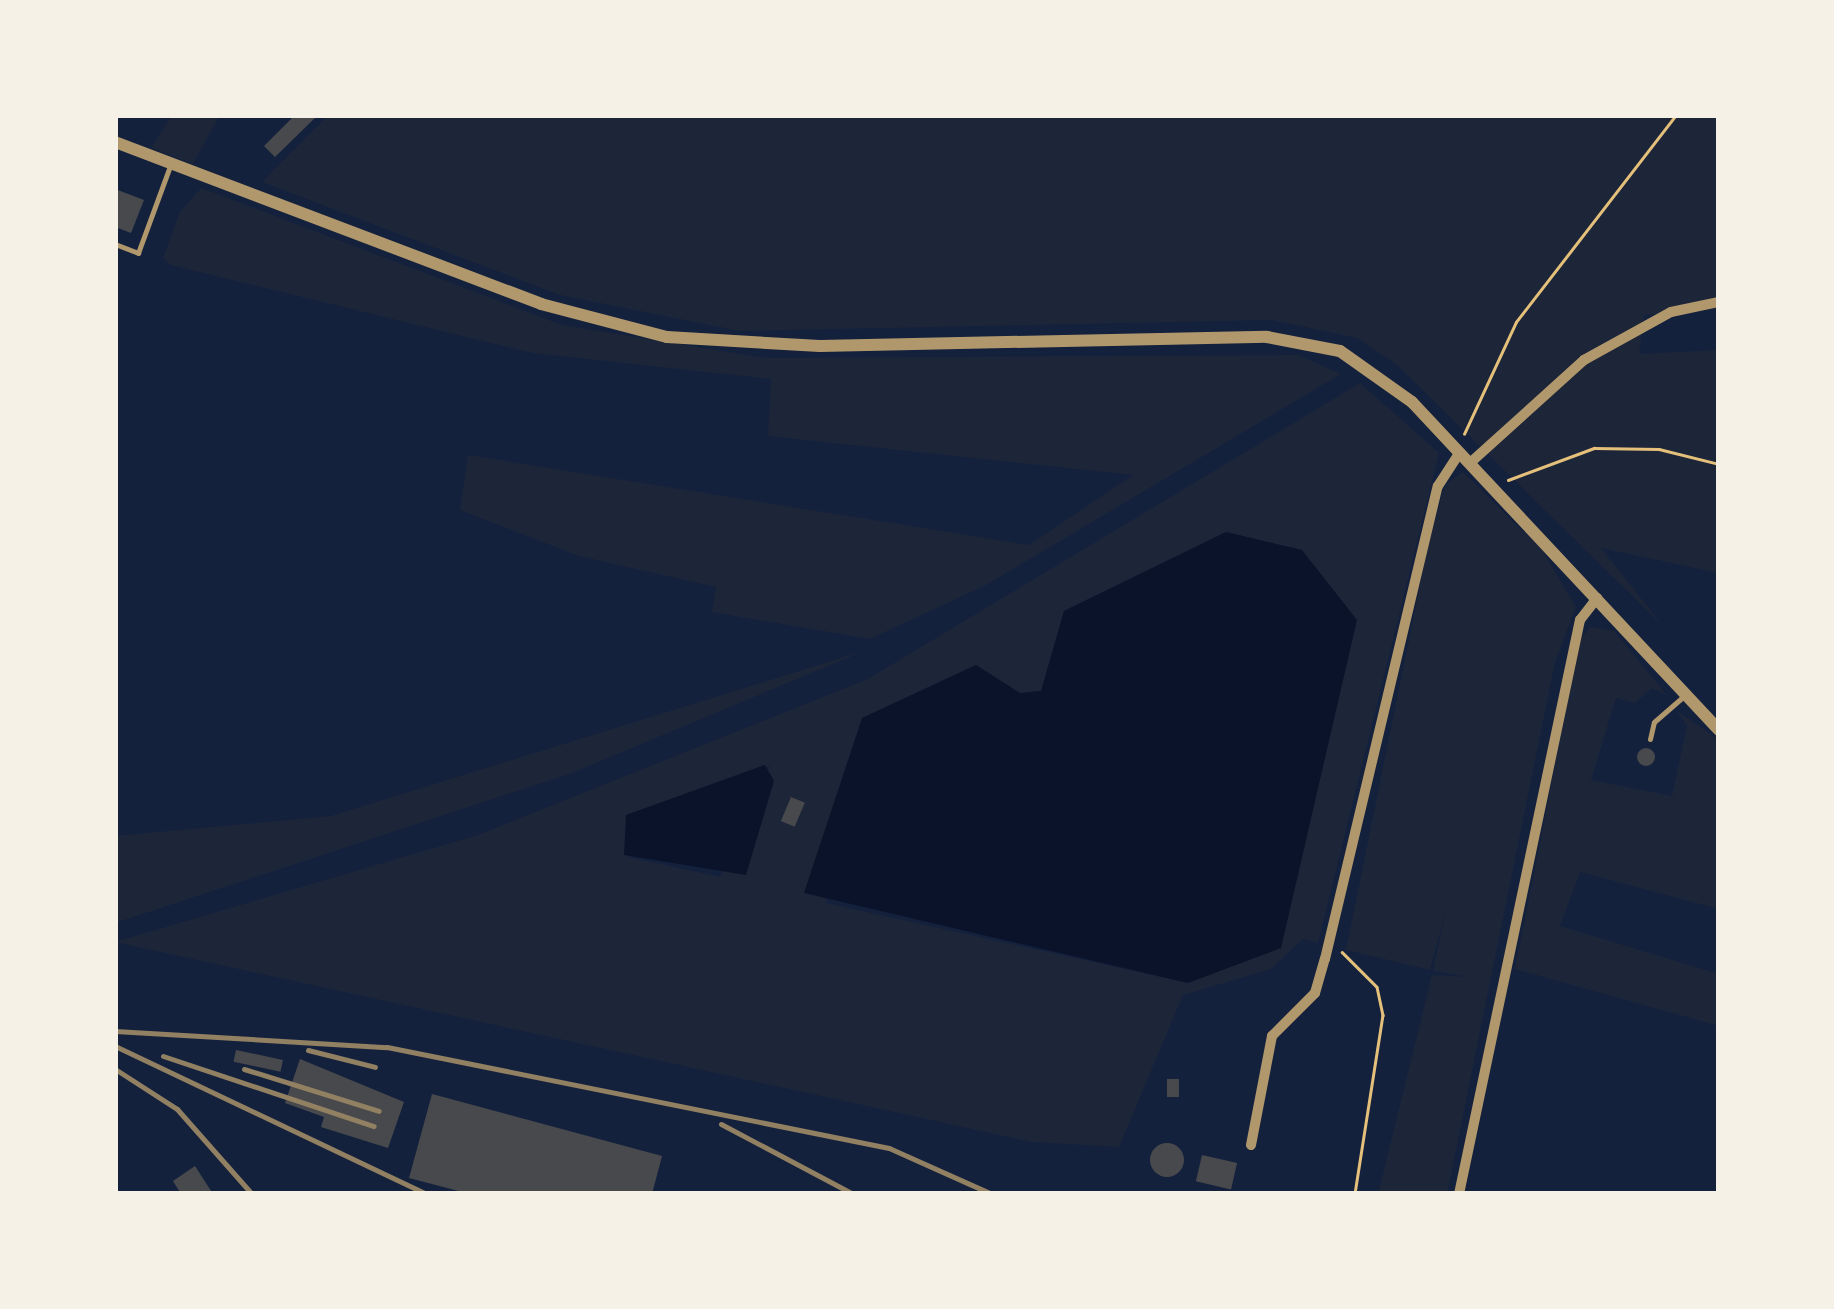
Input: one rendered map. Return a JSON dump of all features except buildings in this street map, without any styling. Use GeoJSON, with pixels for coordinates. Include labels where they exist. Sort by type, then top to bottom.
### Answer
{"type":"FeatureCollection","features":[{"type":"Feature","properties":{"kind":"street"},"geometry":{"type":"LineString","coordinates":[[115,142],[541,304],[667,337],[820,346],[1305,342],[1374,368],[1461,446],[1470,463],[1719,730]]}},
{"type":"Feature","properties":{"kind":"street"},"geometry":{"type":"LineString","coordinates":[[1470,463],[1584,360],[1671,312],[1719,302]]}},
{"type":"Feature","properties":{"kind":"street"},"geometry":{"type":"LineString","coordinates":[[1251,1145],[1272,1036],[1315,993],[1438,486],[1461,446]]}},
{"type":"Feature","properties":{"kind":"street"},"geometry":{"type":"LineString","coordinates":[[1459,1194],[1580,620],[1597,598]]}},
{"type":"Feature","properties":{"kind":"lane"},"geometry":{"type":"LineString","coordinates":[[115,244],[138,253],[170,164]]}},
{"type":"Feature","properties":{"kind":"lane"},"geometry":{"type":"LineString","coordinates":[[1650,739],[1654,722],[1686,694]]}},
{"type":"Feature","properties":{"kind":"path"},"geometry":{"type":"LineString","coordinates":[[1461,446],[1516,322],[1676,115]]}},
{"type":"Feature","properties":{"kind":"path"},"geometry":{"type":"LineString","coordinates":[[1492,487],[1594,448],[1659,449],[1719,464]]}},
{"type":"Feature","properties":{"kind":"path"},"geometry":{"type":"LineString","coordinates":[[1328,944],[1366,972],[1382,1000],[1355,1194]]}},
{"type":"Feature","properties":{"kind":"shaded area"},"geometry":{"type":"Polygon","coordinates":[[[172,115],[220,115],[193,164],[151,148],[172,115]]]}},
{"type":"Feature","properties":{"kind":"shaded area"},"geometry":{"type":"Polygon","coordinates":[[[329,115],[1719,115],[1719,309],[1644,315],[1639,354],[1719,350],[1719,573],[1601,548],[1663,626],[1397,365],[1357,338],[1272,320],[740,331],[560,295],[262,182],[329,115]]]}},
{"type":"Feature","properties":{"kind":"shaded area"},"geometry":{"type":"Polygon","coordinates":[[[201,188],[562,325],[660,341],[766,358],[1298,355],[1341,374],[986,585],[870,639],[712,612],[716,587],[579,556],[460,510],[468,455],[1029,545],[1133,475],[768,436],[771,379],[533,353],[171,265],[163,258],[180,212],[201,188]]]}},
{"type":"Feature","properties":{"kind":"shaded area"},"geometry":{"type":"Polygon","coordinates":[[[1360,383],[1439,453],[1318,943],[1303,939],[1271,969],[1183,995],[1119,1147],[1032,1142],[115,942],[478,835],[868,679],[1360,383]],[[1226,532],[1064,611],[1041,691],[1020,693],[976,665],[862,718],[826,903],[1188,983],[1302,550],[1226,532]],[[770,766],[626,815],[629,857],[720,877],[770,766]]]}},
{"type":"Feature","properties":{"kind":"shaded area"},"geometry":{"type":"Polygon","coordinates":[[[1463,472],[1542,550],[1576,607],[1555,662],[1447,1194],[1378,1194],[1432,975],[1470,977],[1433,971],[1446,910],[1430,970],[1346,950],[1428,546],[1445,485],[1463,472]]]}},
{"type":"Feature","properties":{"kind":"shaded area"},"geometry":{"type":"Polygon","coordinates":[[[1226,532],[1302,550],[1357,620],[1281,948],[1188,983],[804,893],[862,718],[976,665],[1020,693],[1041,691],[1064,611],[1226,532]]]}},
{"type":"Feature","properties":{"kind":"shaded area"},"geometry":{"type":"Polygon","coordinates":[[[1591,627],[1614,631],[1667,695],[1652,688],[1635,703],[1616,698],[1591,780],[1672,796],[1687,726],[1676,710],[1719,740],[1719,909],[1580,872],[1560,926],[1719,974],[1719,1026],[1515,969],[1580,639],[1591,627]]]}},
{"type":"Feature","properties":{"kind":"shaded area"},"geometry":{"type":"Polygon","coordinates":[[[864,651],[572,773],[115,923],[115,836],[331,816],[864,651]]]}},
{"type":"Feature","properties":{"kind":"shaded area"},"geometry":{"type":"Polygon","coordinates":[[[765,765],[774,781],[746,875],[624,855],[626,815],[765,765]]]}},
{"type":"Feature","properties":{"kind":"railway"},"geometry":{"type":"LineString","coordinates":[[115,1031],[387,1047],[889,1148],[992,1194]]}},
{"type":"Feature","properties":{"kind":"railway"},"geometry":{"type":"LineString","coordinates":[[115,1046],[427,1194]]}},
{"type":"Feature","properties":{"kind":"railway"},"geometry":{"type":"LineString","coordinates":[[308,1050],[375,1067]]}},
{"type":"Feature","properties":{"kind":"railway"},"geometry":{"type":"LineString","coordinates":[[163,1056],[374,1126]]}},
{"type":"Feature","properties":{"kind":"railway"},"geometry":{"type":"LineString","coordinates":[[115,1069],[177,1109],[252,1194]]}},
{"type":"Feature","properties":{"kind":"railway"},"geometry":{"type":"LineString","coordinates":[[244,1069],[379,1111]]}},
{"type":"Feature","properties":{"kind":"railway"},"geometry":{"type":"LineString","coordinates":[[721,1124],[853,1194]]}}]}
